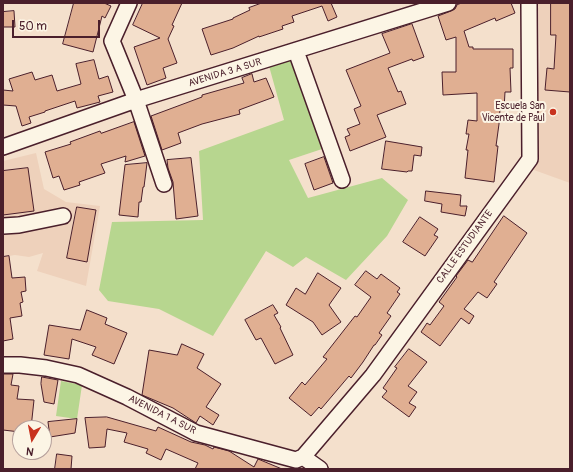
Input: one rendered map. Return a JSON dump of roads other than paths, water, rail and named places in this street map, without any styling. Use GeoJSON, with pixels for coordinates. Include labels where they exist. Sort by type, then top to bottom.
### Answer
{"type":"FeatureCollection","features":[{"type":"Feature","properties":{"kind":"street"},"geometry":{"type":"LineString","coordinates":[[128,3],[112,41],[136,100],[164,184]]}},
{"type":"Feature","properties":{"kind":"street","name":"AVENIDA 3 A SUR"},"geometry":{"type":"LineString","coordinates":[[3,147],[136,100],[448,3]]}},
{"type":"Feature","properties":{"kind":"street","name":"CALLE ESTUDIANTE"},"geometry":{"type":"LineString","coordinates":[[303,457],[373,374],[530,158],[529,3]]}},
{"type":"Feature","properties":{"kind":"street"},"geometry":{"type":"LineString","coordinates":[[296,50],[342,180]]}},
{"type":"Feature","properties":{"kind":"street"},"geometry":{"type":"LineString","coordinates":[[3,226],[19,225],[63,216]]}},
{"type":"Feature","properties":{"kind":"street","name":"AVENIDA 1 A SUR"},"geometry":{"type":"LineString","coordinates":[[3,366],[20,365],[46,368],[78,375],[127,397],[196,433],[296,460],[303,457]]}},
{"type":"Feature","properties":{"kind":"street"},"geometry":{"type":"LineString","coordinates":[[303,457],[320,469]]}},
{"type":"Feature","properties":{"kind":"place","name":"Escuela San Vicente de Paul"},"geometry":{"type":"Point","coordinates":[553,112]}}]}
